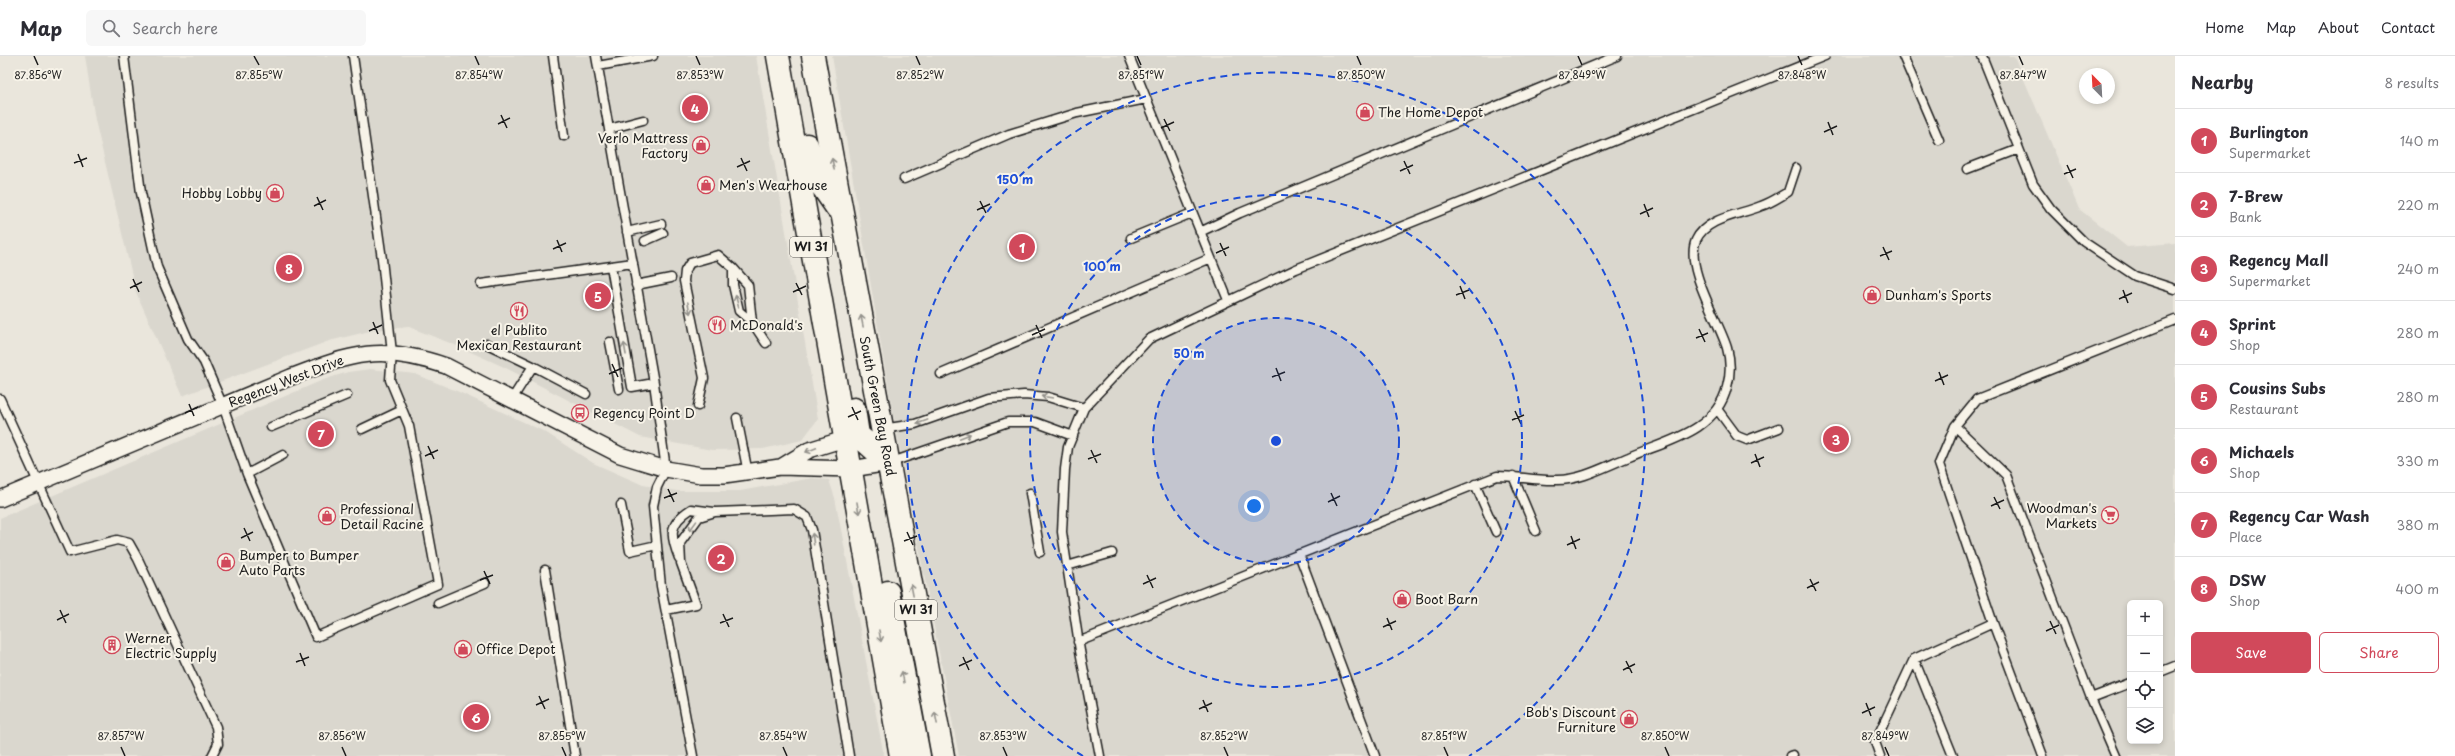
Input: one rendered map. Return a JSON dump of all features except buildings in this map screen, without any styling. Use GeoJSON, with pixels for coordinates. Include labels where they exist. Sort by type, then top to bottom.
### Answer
{"type":"FeatureCollection","features":[{"type":"Feature","properties":{"kind":"main road"},"geometry":{"type":"LineString","coordinates":[[778,56],[800,183],[825,256],[856,469],[869,491],[919,756]]}},
{"type":"Feature","properties":{"kind":"main road"},"geometry":{"type":"LineString","coordinates":[[789,56],[802,128],[814,175],[842,216]]}},
{"type":"Feature","properties":{"kind":"main road","name":"South Green Bay Road"},"geometry":{"type":"LineString","coordinates":[[813,56],[943,756]]}},
{"type":"Feature","properties":{"kind":"main road"},"geometry":{"type":"LineString","coordinates":[[852,437],[889,463]]}},
{"type":"Feature","properties":{"kind":"main road","name":"WI 31"},"geometry":{"type":"LineString","coordinates":[[856,469],[901,756]]}},
{"type":"Feature","properties":{"kind":"street","name":"Regency West Drive"},"geometry":{"type":"LineString","coordinates":[[0,498],[338,358],[365,353],[392,352],[420,357],[446,366],[620,455],[666,469],[701,475],[748,473],[780,467],[856,469],[889,463]]}},
{"type":"Feature","properties":{"kind":"street","name":"Regency West Drive"},"geometry":{"type":"LineString","coordinates":[[780,467],[809,450],[882,429]]}},
{"type":"Feature","properties":{"kind":"lane"},"geometry":{"type":"LineString","coordinates":[[124,56],[141,193],[157,267],[188,339],[204,362],[223,406],[247,474],[316,637],[438,584],[409,426],[390,380],[392,352],[382,259],[352,56]]}},
{"type":"Feature","properties":{"kind":"lane"},"geometry":{"type":"LineString","coordinates":[[553,56],[564,136]]}},
{"type":"Feature","properties":{"kind":"lane"},"geometry":{"type":"LineString","coordinates":[[596,56],[654,383],[666,469],[657,487],[653,506],[657,545],[666,610],[694,756]]}},
{"type":"Feature","properties":{"kind":"lane"},"geometry":{"type":"LineString","coordinates":[[598,66],[653,56]]}},
{"type":"Feature","properties":{"kind":"lane"},"geometry":{"type":"LineString","coordinates":[[1129,56],[1228,300]]}},
{"type":"Feature","properties":{"kind":"lane"},"geometry":{"type":"LineString","coordinates":[[1200,232],[1240,213],[1617,56]]}},
{"type":"Feature","properties":{"kind":"lane"},"geometry":{"type":"LineString","coordinates":[[1100,756],[1078,642],[1062,532],[1065,469],[1068,447],[1084,408],[1149,339],[1228,300],[1296,270],[1825,56]]}},
{"type":"Feature","properties":{"kind":"lane"},"geometry":{"type":"LineString","coordinates":[[1903,56],[1939,140]]}},
{"type":"Feature","properties":{"kind":"lane"},"geometry":{"type":"LineString","coordinates":[[1982,56],[2033,184],[2051,209],[2084,242],[2135,276],[2175,288]]}},
{"type":"Feature","properties":{"kind":"lane"},"geometry":{"type":"LineString","coordinates":[[904,179],[1010,134],[1077,113],[1146,99]]}},
{"type":"Feature","properties":{"kind":"lane"},"geometry":{"type":"LineString","coordinates":[[609,129],[642,120]]}},
{"type":"Feature","properties":{"kind":"lane"},"geometry":{"type":"LineString","coordinates":[[1967,169],[2019,149]]}},
{"type":"Feature","properties":{"kind":"lane"},"geometry":{"type":"LineString","coordinates":[[1078,642],[1497,476],[1557,480],[1578,477],[1676,439],[1702,425],[1717,409],[1725,396],[1731,371],[1727,348],[1698,277],[1694,257],[1696,241],[1703,229],[1763,206],[1788,192],[1796,168]]}},
{"type":"Feature","properties":{"kind":"lane"},"geometry":{"type":"LineString","coordinates":[[1131,238],[1192,212]]}},
{"type":"Feature","properties":{"kind":"lane"},"geometry":{"type":"LineString","coordinates":[[627,232],[662,224]]}},
{"type":"Feature","properties":{"kind":"lane"},"geometry":{"type":"LineString","coordinates":[[645,241],[663,233]]}},
{"type":"Feature","properties":{"kind":"lane"},"geometry":{"type":"LineString","coordinates":[[698,406],[704,378],[684,281],[685,271],[690,263],[718,255],[734,268],[748,285],[752,322]]}},
{"type":"Feature","properties":{"kind":"lane"},"geometry":{"type":"LineString","coordinates":[[941,374],[1211,258]]}},
{"type":"Feature","properties":{"kind":"lane"},"geometry":{"type":"LineString","coordinates":[[481,284],[632,263]]}},
{"type":"Feature","properties":{"kind":"lane"},"geometry":{"type":"LineString","coordinates":[[611,266],[632,387],[654,383]]}},
{"type":"Feature","properties":{"kind":"lane"},"geometry":{"type":"LineString","coordinates":[[734,268],[733,285],[739,311],[752,322],[766,343]]}},
{"type":"Feature","properties":{"kind":"lane"},"geometry":{"type":"LineString","coordinates":[[636,285],[671,278]]}},
{"type":"Feature","properties":{"kind":"lane"},"geometry":{"type":"LineString","coordinates":[[2043,756],[1993,624],[1939,464],[1955,426],[1976,399],[2175,320]]}},
{"type":"Feature","properties":{"kind":"lane"},"geometry":{"type":"LineString","coordinates":[[610,342],[619,389]]}},
{"type":"Feature","properties":{"kind":"lane"},"geometry":{"type":"LineString","coordinates":[[487,344],[586,394]]}},
{"type":"Feature","properties":{"kind":"lane"},"geometry":{"type":"LineString","coordinates":[[512,399],[533,366]]}},
{"type":"Feature","properties":{"kind":"lane"},"geometry":{"type":"LineString","coordinates":[[271,427],[347,395]]}},
{"type":"Feature","properties":{"kind":"lane"},"geometry":{"type":"LineString","coordinates":[[882,429],[915,424],[989,398],[1024,395],[1048,397],[1084,408]]}},
{"type":"Feature","properties":{"kind":"lane"},"geometry":{"type":"LineString","coordinates":[[0,399],[36,482],[70,552],[117,540],[129,543],[138,559],[216,727],[218,744],[212,756]]}},
{"type":"Feature","properties":{"kind":"lane"},"geometry":{"type":"LineString","coordinates":[[1717,409],[1737,436],[1746,440],[1780,428]]}},
{"type":"Feature","properties":{"kind":"lane"},"geometry":{"type":"LineString","coordinates":[[362,429],[402,410]]}},
{"type":"Feature","properties":{"kind":"lane"},"geometry":{"type":"LineString","coordinates":[[737,418],[748,473]]}},
{"type":"Feature","properties":{"kind":"lane"},"geometry":{"type":"LineString","coordinates":[[889,463],[1008,422],[1035,422],[1073,436]]}},
{"type":"Feature","properties":{"kind":"lane"},"geometry":{"type":"LineString","coordinates":[[1955,426],[2006,475],[2091,698],[2116,756]]}},
{"type":"Feature","properties":{"kind":"lane"},"geometry":{"type":"LineString","coordinates":[[247,474],[284,456]]}},
{"type":"Feature","properties":{"kind":"lane"},"geometry":{"type":"LineString","coordinates":[[1513,476],[1536,531]]}},
{"type":"Feature","properties":{"kind":"lane"},"geometry":{"type":"LineString","coordinates":[[1475,484],[1496,532]]}},
{"type":"Feature","properties":{"kind":"lane"},"geometry":{"type":"LineString","coordinates":[[1030,493],[1040,552]]}},
{"type":"Feature","properties":{"kind":"lane"},"geometry":{"type":"LineString","coordinates":[[621,505],[630,551],[657,545]]}},
{"type":"Feature","properties":{"kind":"lane"},"geometry":{"type":"LineString","coordinates":[[666,610],[696,604],[671,539],[671,531],[684,514],[691,509],[715,512],[794,509],[807,517],[812,530],[818,578],[849,756]]}},
{"type":"Feature","properties":{"kind":"lane"},"geometry":{"type":"LineString","coordinates":[[681,563],[680,543],[699,517],[715,512]]}},
{"type":"Feature","properties":{"kind":"lane"},"geometry":{"type":"LineString","coordinates":[[1067,566],[1112,553]]}},
{"type":"Feature","properties":{"kind":"lane"},"geometry":{"type":"LineString","coordinates":[[1299,554],[1375,756]]}},
{"type":"Feature","properties":{"kind":"lane"},"geometry":{"type":"LineString","coordinates":[[545,570],[575,756]]}},
{"type":"Feature","properties":{"kind":"lane"},"geometry":{"type":"LineString","coordinates":[[438,603],[485,583]]}},
{"type":"Feature","properties":{"kind":"lane"},"geometry":{"type":"LineString","coordinates":[[1880,756],[1875,742],[1914,659],[1993,624]]}},
{"type":"Feature","properties":{"kind":"lane"},"geometry":{"type":"LineString","coordinates":[[1914,659],[1953,756]]}},
{"type":"Feature","properties":{"kind":"lane"},"geometry":{"type":"LineString","coordinates":[[2163,671],[2175,666]]}},
{"type":"Feature","properties":{"kind":"lane"},"geometry":{"type":"LineString","coordinates":[[2091,698],[2127,684]]}},
{"type":"Feature","properties":{"kind":"shaded area"},"geometry":{"type":"Polygon","coordinates":[[[85,56],[756,56],[818,419],[802,440],[763,449],[712,450],[640,437],[504,367],[455,345],[409,327],[374,330],[329,341],[182,396],[136,292],[95,120],[85,56]]]}},
{"type":"Feature","properties":{"kind":"shaded area"},"geometry":{"type":"Polygon","coordinates":[[[832,56],[2014,56],[2079,209],[2127,247],[2175,243],[2175,756],[959,756],[890,398],[832,56]]]}},
{"type":"Feature","properties":{"kind":"shaded area"},"geometry":{"type":"Polygon","coordinates":[[[370,369],[415,374],[459,392],[545,432],[593,463],[643,485],[677,491],[740,491],[812,478],[829,480],[835,498],[884,756],[0,756],[0,518],[323,380],[348,372],[370,369]]]}},
{"type":"Feature","properties":{"kind":"place","name":"Sprint"},"geometry":{"type":"Point","coordinates":[695,108]}},
{"type":"Feature","properties":{"kind":"place","name":"The Home Depot"},"geometry":{"type":"Point","coordinates":[1365,112]}},
{"type":"Feature","properties":{"kind":"place","name":"Verlo Mattress Factory"},"geometry":{"type":"Point","coordinates":[701,145]}},
{"type":"Feature","properties":{"kind":"place","name":"Men's Wearhouse"},"geometry":{"type":"Point","coordinates":[706,185]}},
{"type":"Feature","properties":{"kind":"place","name":"Hobby Lobby"},"geometry":{"type":"Point","coordinates":[275,193]}},
{"type":"Feature","properties":{"kind":"place","name":"Burlington"},"geometry":{"type":"Point","coordinates":[1022,247]}},
{"type":"Feature","properties":{"kind":"place","name":"DSW"},"geometry":{"type":"Point","coordinates":[289,268]}},
{"type":"Feature","properties":{"kind":"place","name":"Dunham's Sports"},"geometry":{"type":"Point","coordinates":[1872,295]}},
{"type":"Feature","properties":{"kind":"place","name":"Cousins Subs"},"geometry":{"type":"Point","coordinates":[598,296]}},
{"type":"Feature","properties":{"kind":"place","name":"el Publito Mexican Restaurant"},"geometry":{"type":"Point","coordinates":[519,311]}},
{"type":"Feature","properties":{"kind":"place","name":"McDonald's"},"geometry":{"type":"Point","coordinates":[717,325]}},
{"type":"Feature","properties":{"kind":"place","name":"Regency Point D"},"geometry":{"type":"Point","coordinates":[580,413]}},
{"type":"Feature","properties":{"kind":"place","name":"Regency Car Wash"},"geometry":{"type":"Point","coordinates":[321,434]}},
{"type":"Feature","properties":{"kind":"place","name":"Regency Mall"},"geometry":{"type":"Point","coordinates":[1836,439]}},
{"type":"Feature","properties":{"kind":"place","name":"Woodman's Markets"},"geometry":{"type":"Point","coordinates":[2110,515]}},
{"type":"Feature","properties":{"kind":"place","name":"Professional Detail Racine"},"geometry":{"type":"Point","coordinates":[327,516]}},
{"type":"Feature","properties":{"kind":"place","name":"7-Brew"},"geometry":{"type":"Point","coordinates":[721,558]}},
{"type":"Feature","properties":{"kind":"place","name":"Bumper to Bumper Auto Parts"},"geometry":{"type":"Point","coordinates":[226,562]}},
{"type":"Feature","properties":{"kind":"place","name":"Boot Barn"},"geometry":{"type":"Point","coordinates":[1402,599]}},
{"type":"Feature","properties":{"kind":"place","name":"Werner Electric Supply"},"geometry":{"type":"Point","coordinates":[112,645]}},
{"type":"Feature","properties":{"kind":"place","name":"Office Depot"},"geometry":{"type":"Point","coordinates":[463,649]}},
{"type":"Feature","properties":{"kind":"place","name":"Michaels"},"geometry":{"type":"Point","coordinates":[476,717]}},
{"type":"Feature","properties":{"kind":"place","name":"Bob's Discount Furniture"},"geometry":{"type":"Point","coordinates":[1629,719]}}]}
